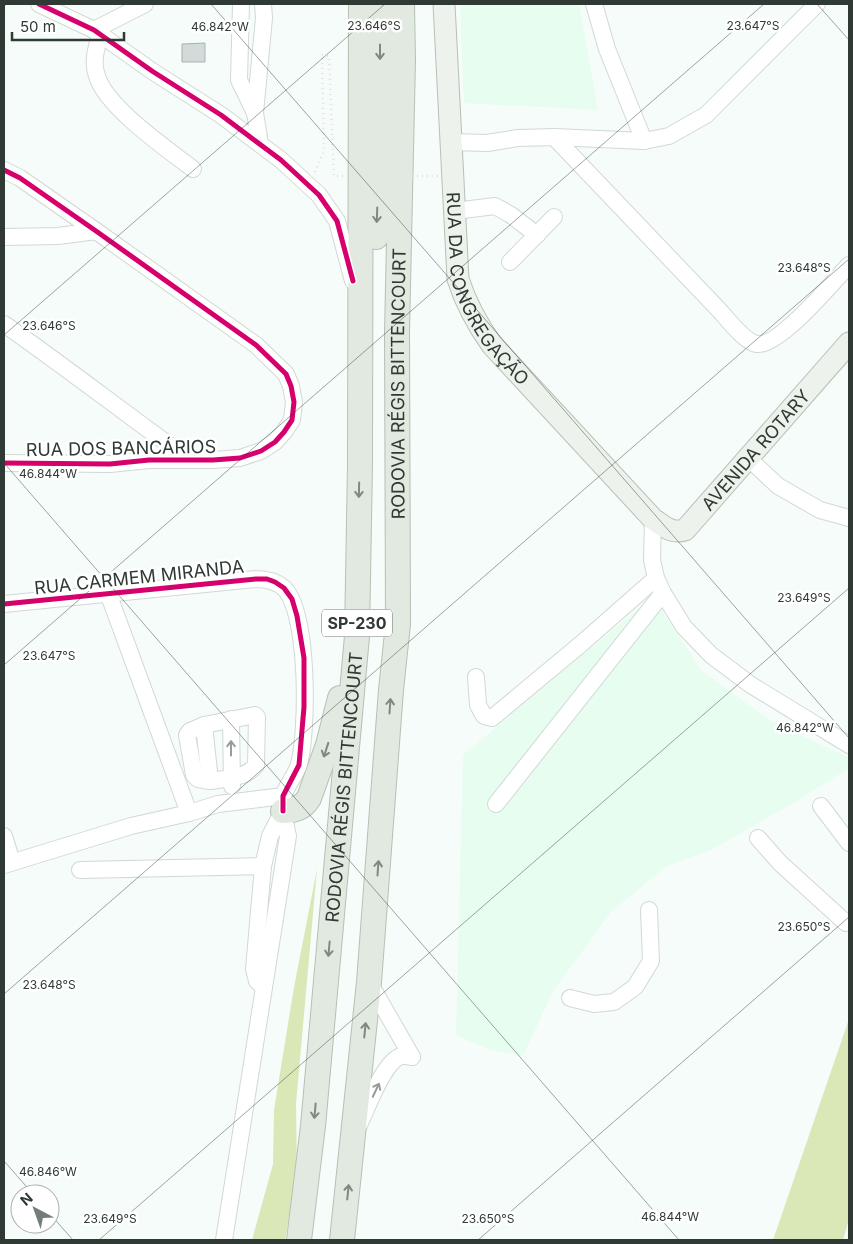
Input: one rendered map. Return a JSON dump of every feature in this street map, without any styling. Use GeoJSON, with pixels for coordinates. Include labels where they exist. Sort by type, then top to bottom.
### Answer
{"type":"FeatureCollection","features":[{"type":"Feature","properties":{"kind":"highway"},"geometry":{"type":"LineString","coordinates":[[350,4],[352,56],[346,90],[352,281],[360,333]]}},
{"type":"Feature","properties":{"kind":"highway","name":"RODOVIA RÉGIS BITTENCOURT"},"geometry":{"type":"LineString","coordinates":[[299,1240],[313,1126],[357,636],[360,464],[361,4]]}},
{"type":"Feature","properties":{"kind":"highway"},"geometry":{"type":"LineString","coordinates":[[360,464],[373,314],[379,138],[380,4]]}},
{"type":"Feature","properties":{"kind":"highway","name":"RODOVIA RÉGIS BITTENCOURT"},"geometry":{"type":"LineString","coordinates":[[342,1240],[369,982],[391,690],[398,624],[397,332],[402,4]]}},
{"type":"Feature","properties":{"kind":"highway"},"geometry":{"type":"LineString","coordinates":[[283,803],[297,809],[306,803],[309,798],[328,745],[357,636]]}},
{"type":"Feature","properties":{"kind":"main road","name":"RUA DA CONGREGAÇÃO"},"geometry":{"type":"LineString","coordinates":[[444,4],[458,279],[464,300],[492,345],[653,519]]}},
{"type":"Feature","properties":{"kind":"main road","name":"AVENIDA ROTARY"},"geometry":{"type":"LineString","coordinates":[[653,519],[670,531],[678,532],[684,530],[849,343]]}},
{"type":"Feature","properties":{"kind":"street"},"geometry":{"type":"LineString","coordinates":[[39,4],[97,32],[152,71],[220,115],[281,160],[319,195],[337,221],[352,281]]}},
{"type":"Feature","properties":{"kind":"street"},"geometry":{"type":"LineString","coordinates":[[97,32],[145,4]]}},
{"type":"Feature","properties":{"kind":"street"},"geometry":{"type":"LineString","coordinates":[[241,4],[239,80],[255,113]]}},
{"type":"Feature","properties":{"kind":"street"},"geometry":{"type":"LineString","coordinates":[[260,144],[255,113],[264,18],[263,4]]}},
{"type":"Feature","properties":{"kind":"street"},"geometry":{"type":"LineString","coordinates":[[594,4],[608,49],[644,141]]}},
{"type":"Feature","properties":{"kind":"street"},"geometry":{"type":"LineString","coordinates":[[452,142],[486,142],[518,138],[554,137],[644,141],[669,136],[706,115],[817,4]]}},
{"type":"Feature","properties":{"kind":"street"},"geometry":{"type":"LineString","coordinates":[[97,32],[94,58],[96,76],[106,96],[152,138],[193,170]]}},
{"type":"Feature","properties":{"kind":"street"},"geometry":{"type":"LineString","coordinates":[[554,137],[747,339],[756,344],[770,341],[792,324],[849,265]]}},
{"type":"Feature","properties":{"kind":"street"},"geometry":{"type":"LineString","coordinates":[[4,170],[20,178],[96,231]]}},
{"type":"Feature","properties":{"kind":"street"},"geometry":{"type":"LineString","coordinates":[[455,212],[495,206],[511,215],[537,235]]}},
{"type":"Feature","properties":{"kind":"street"},"geometry":{"type":"LineString","coordinates":[[510,262],[554,217]]}},
{"type":"Feature","properties":{"kind":"street"},"geometry":{"type":"LineString","coordinates":[[4,238],[58,236],[96,231]]}},
{"type":"Feature","properties":{"kind":"street","name":"RUA DOS BANCÁRIOS"},"geometry":{"type":"LineString","coordinates":[[4,463],[110,464],[149,460],[240,458],[261,451],[275,442],[292,420],[294,402],[291,386],[286,374],[256,345],[96,231]]}},
{"type":"Feature","properties":{"kind":"street"},"geometry":{"type":"LineString","coordinates":[[4,324],[190,460]]}},
{"type":"Feature","properties":{"kind":"street"},"geometry":{"type":"LineString","coordinates":[[747,457],[778,486],[820,510],[849,518]]}},
{"type":"Feature","properties":{"kind":"street"},"geometry":{"type":"LineString","coordinates":[[653,519],[652,560],[659,586],[684,627],[710,655],[751,685],[849,746]]}},
{"type":"Feature","properties":{"kind":"street","name":"RUA CARMEM MIRANDA"},"geometry":{"type":"LineString","coordinates":[[4,604],[256,579],[267,580],[284,588],[292,599],[297,616],[304,658],[304,708],[299,765],[270,836],[263,866],[254,969],[257,982],[264,987]]}},
{"type":"Feature","properties":{"kind":"street"},"geometry":{"type":"LineString","coordinates":[[476,678],[478,705],[484,716],[492,718],[659,586]]}},
{"type":"Feature","properties":{"kind":"street"},"geometry":{"type":"LineString","coordinates":[[496,804],[659,586]]}},
{"type":"Feature","properties":{"kind":"street"},"geometry":{"type":"LineString","coordinates":[[108,594],[189,813]]}},
{"type":"Feature","properties":{"kind":"street"},"geometry":{"type":"LineString","coordinates":[[255,715],[257,718],[256,765],[252,770],[231,778],[210,782],[198,779],[194,775],[187,735],[190,731],[204,725],[231,719],[255,715]]}},
{"type":"Feature","properties":{"kind":"street"},"geometry":{"type":"LineString","coordinates":[[231,719],[233,802]]}},
{"type":"Feature","properties":{"kind":"street"},"geometry":{"type":"LineString","coordinates":[[4,836],[8,863],[131,826],[189,813],[218,804],[233,802],[283,803],[288,836],[224,1240]]}},
{"type":"Feature","properties":{"kind":"street"},"geometry":{"type":"LineString","coordinates":[[820,806],[849,843]]}},
{"type":"Feature","properties":{"kind":"street"},"geometry":{"type":"LineString","coordinates":[[758,838],[780,863],[846,923]]}},
{"type":"Feature","properties":{"kind":"street"},"geometry":{"type":"LineString","coordinates":[[80,870],[263,866]]}},
{"type":"Feature","properties":{"kind":"street"},"geometry":{"type":"LineString","coordinates":[[570,998],[594,1004],[614,1002],[635,987],[651,961],[650,910]]}},
{"type":"Feature","properties":{"kind":"street"},"geometry":{"type":"LineString","coordinates":[[354,1134],[385,1070],[394,1060],[402,1056],[412,1057],[369,982]]}},
{"type":"Feature","properties":{"kind":"path"},"geometry":{"type":"LineString","coordinates":[[309,185],[324,151],[322,55],[329,56],[334,176],[440,176]]}},
{"type":"Feature","properties":{"kind":"shaded area"},"geometry":{"type":"Polygon","coordinates":[[[460,4],[579,4],[598,110],[464,103],[460,4]]]}},
{"type":"Feature","properties":{"kind":"shaded area"},"geometry":{"type":"Polygon","coordinates":[[[645,603],[660,608],[701,670],[771,721],[849,758],[849,768],[797,801],[713,849],[667,866],[611,912],[553,991],[523,1056],[490,1050],[456,1035],[463,755],[645,603]]]}},
{"type":"Feature","properties":{"kind":"green space"},"geometry":{"type":"Polygon","coordinates":[[[317,869],[296,1104],[297,1172],[285,1240],[252,1240],[273,1164],[274,1110],[294,987],[317,869]]]}},
{"type":"Feature","properties":{"kind":"green space"},"geometry":{"type":"Polygon","coordinates":[[[849,1019],[849,1219],[843,1240],[773,1240],[849,1019]]]}},
{"type":"Feature","properties":{"kind":"building"},"geometry":{"type":"Polygon","coordinates":[[[205,43],[205,62],[182,62],[182,44],[205,43]]]}},
{"type":"Feature","properties":{"kind":"cycle path"},"geometry":{"type":"LineString","coordinates":[[39,4],[94,30],[152,71],[221,115],[281,160],[319,195],[337,221],[353,281]]}},
{"type":"Feature","properties":{"kind":"cycle path"},"geometry":{"type":"LineString","coordinates":[[4,170],[20,178],[256,345],[286,374],[291,386],[294,402],[292,420],[275,442],[261,451],[240,458],[149,460],[110,464],[4,463]]}},
{"type":"Feature","properties":{"kind":"cycle path"},"geometry":{"type":"LineString","coordinates":[[4,604],[256,579],[267,579],[284,588],[292,599],[297,616],[304,658],[304,707],[299,765],[283,796],[283,811]]}}]}
